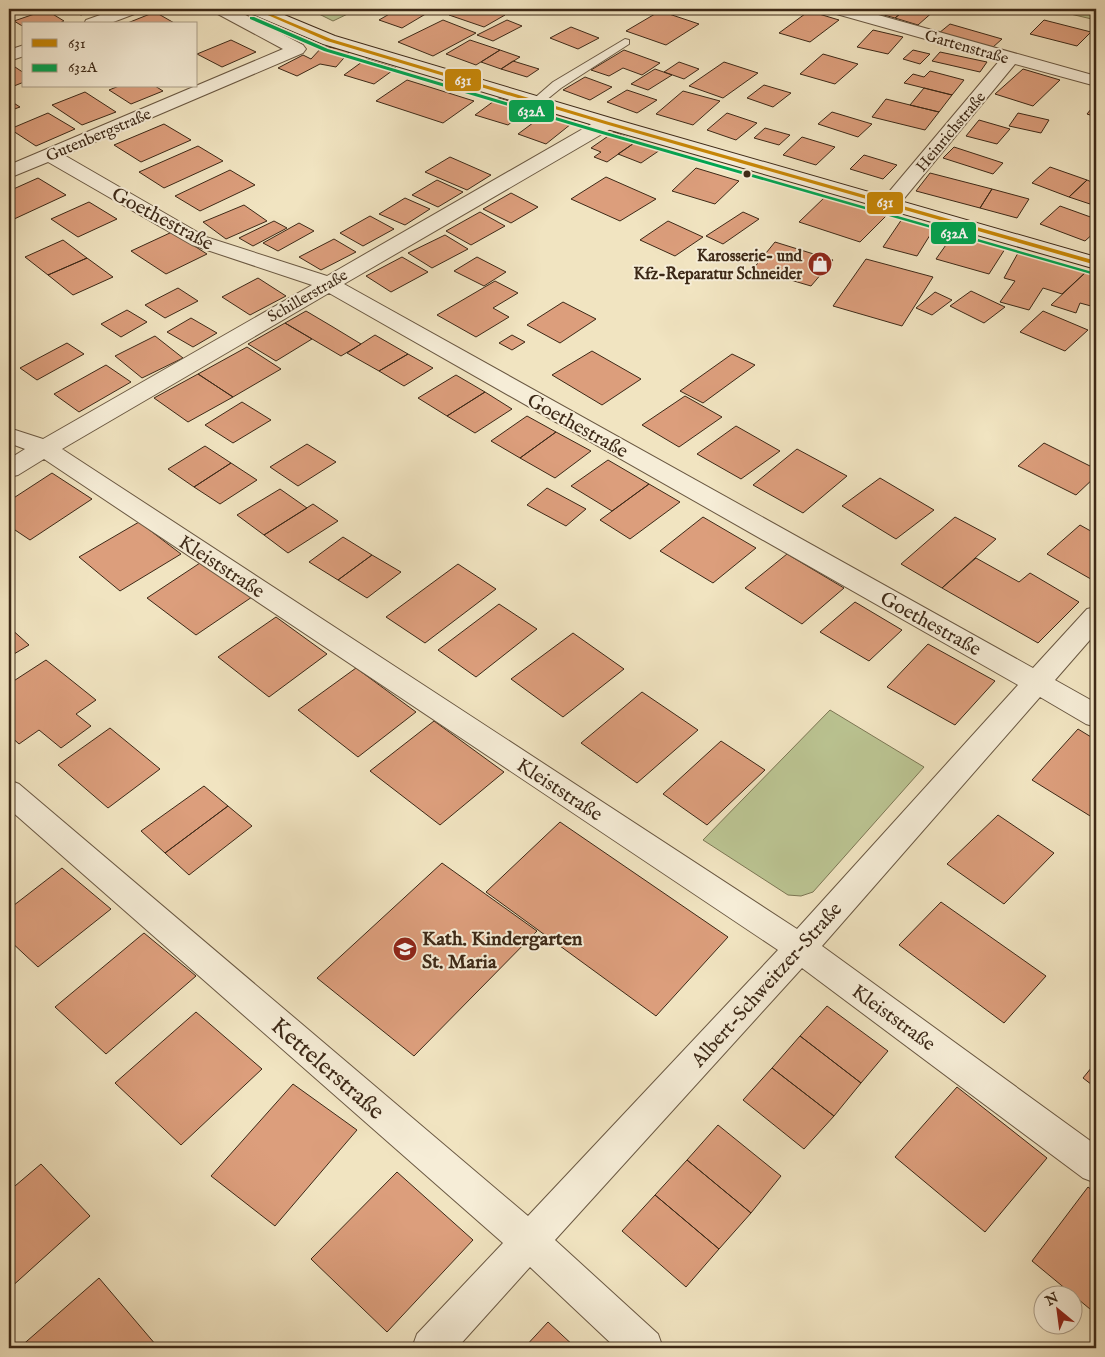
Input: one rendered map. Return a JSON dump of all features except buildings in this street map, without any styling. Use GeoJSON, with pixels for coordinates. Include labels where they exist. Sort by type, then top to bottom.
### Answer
{"type":"FeatureCollection","features":[{"type":"Feature","properties":{"kind":"street"},"geometry":{"type":"LineString","coordinates":[[97,22],[131,9]]}},
{"type":"Feature","properties":{"kind":"street","name":"Gutenbergstraße"},"geometry":{"type":"LineString","coordinates":[[9,172],[297,49],[222,9]]}},
{"type":"Feature","properties":{"kind":"street"},"geometry":{"type":"LineString","coordinates":[[256,9],[329,40],[607,123],[890,203],[1096,264]]}},
{"type":"Feature","properties":{"kind":"street","name":"Gartenstraße"},"geometry":{"type":"LineString","coordinates":[[839,9],[1010,59],[1096,81]]}},
{"type":"Feature","properties":{"kind":"street"},"geometry":{"type":"LineString","coordinates":[[9,56],[22,51]]}},
{"type":"Feature","properties":{"kind":"street","name":"Heinrichstraße"},"geometry":{"type":"LineString","coordinates":[[890,203],[1010,59]]}},
{"type":"Feature","properties":{"kind":"street","name":"Schillerstraße"},"geometry":{"type":"LineString","coordinates":[[9,469],[327,283],[607,123]]}},
{"type":"Feature","properties":{"kind":"street","name":"Goethestraße"},"geometry":{"type":"LineString","coordinates":[[50,155],[199,241],[327,283],[1096,716]]}},
{"type":"Feature","properties":{"kind":"street","name":"Kleiststraße"},"geometry":{"type":"LineString","coordinates":[[9,435],[44,448],[800,948],[1096,1166]]}},
{"type":"Feature","properties":{"kind":"street","name":"Albert-Schweitzer-Straße"},"geometry":{"type":"LineString","coordinates":[[432,1348],[800,948],[1096,616]]}},
{"type":"Feature","properties":{"kind":"street","name":"Kettelerstraße"},"geometry":{"type":"LineString","coordinates":[[9,792],[530,1242],[644,1348]]}},
{"type":"Feature","properties":{"kind":"lane"},"geometry":{"type":"LineString","coordinates":[[536,102],[557,85],[625,42]]}},
{"type":"Feature","properties":{"kind":"path"},"geometry":{"type":"LineString","coordinates":[[342,9],[346,11],[351,9]]}},
{"type":"Feature","properties":{"kind":"green space"},"geometry":{"type":"Polygon","coordinates":[[[309,9],[358,9],[333,21],[309,9]]]}},
{"type":"Feature","properties":{"kind":"green space"},"geometry":{"type":"Polygon","coordinates":[[[1049,9],[1096,9],[1096,20],[1049,9]]]}},
{"type":"Feature","properties":{"kind":"green space"},"geometry":{"type":"Polygon","coordinates":[[[830,710],[924,767],[813,892],[801,896],[788,895],[703,840],[830,710]]]}},
{"type":"Feature","properties":{"kind":"transit line","name":"631"},"geometry":{"type":"LineString","coordinates":[[256,9],[329,40],[607,123],[1096,263]]}},
{"type":"Feature","properties":{"kind":"transit line","name":"632A"},"geometry":{"type":"LineString","coordinates":[[252,18],[326,50],[604,133],[1093,273]]}},
{"type":"Feature","properties":{"kind":"place","name":"Karosserie- und Kfz-Reparatur Schneider"},"geometry":{"type":"Point","coordinates":[820,264]}},
{"type":"Feature","properties":{"kind":"place","name":"Kath. Kindergarten St. Maria"},"geometry":{"type":"Point","coordinates":[405,949]}}]}
